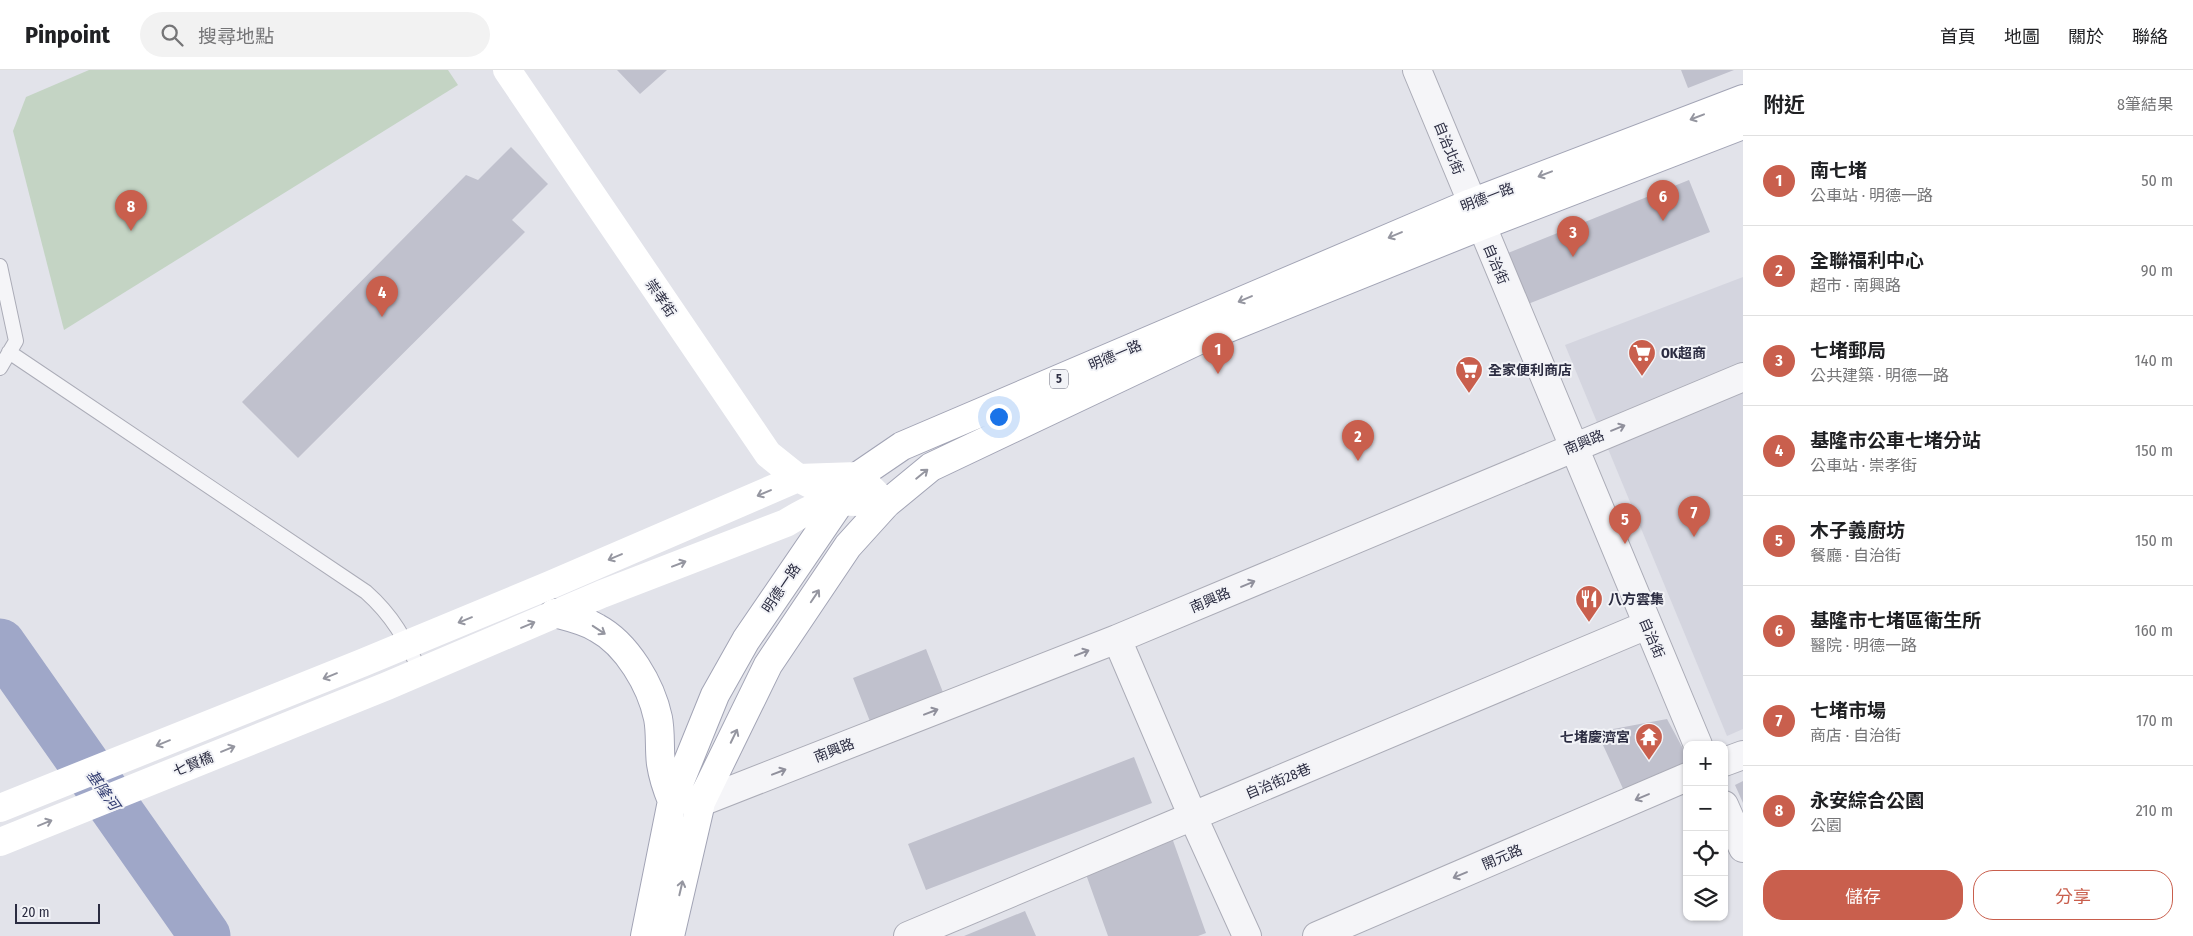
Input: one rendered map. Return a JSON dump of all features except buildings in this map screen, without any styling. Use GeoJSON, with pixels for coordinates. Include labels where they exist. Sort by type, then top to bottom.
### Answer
{"type":"FeatureCollection","features":[{"type":"Feature","properties":{"kind":"main road","name":"崇孝街"},"geometry":{"type":"LineString","coordinates":[[507,70],[768,454],[798,478],[840,501]]}},
{"type":"Feature","properties":{"kind":"main road","name":"明德一路"},"geometry":{"type":"LineString","coordinates":[[670,936],[701,802],[768,665],[848,546],[886,504],[931,467],[1201,339],[1476,214],[1743,99]]}},
{"type":"Feature","properties":{"kind":"main road","name":"明德一路"},"geometry":{"type":"LineString","coordinates":[[645,936],[672,801],[715,695],[746,640],[858,476],[902,446],[1476,214],[1743,125]]}},
{"type":"Feature","properties":{"kind":"main road"},"geometry":{"type":"LineString","coordinates":[[0,808],[408,644],[798,478],[858,476],[886,504]]}},
{"type":"Feature","properties":{"kind":"main road"},"geometry":{"type":"LineString","coordinates":[[840,501],[886,504]]}},
{"type":"Feature","properties":{"kind":"main road","name":"七賢橋"},"geometry":{"type":"LineString","coordinates":[[0,842],[387,686],[554,613],[786,523],[814,506],[840,501]]}},
{"type":"Feature","properties":{"kind":"main road"},"geometry":{"type":"LineString","coordinates":[[554,613],[580,620],[599,628],[612,639],[640,670],[651,694],[658,719],[661,765],[672,801]]}},
{"type":"Feature","properties":{"kind":"main road","name":"南興路"},"geometry":{"type":"LineString","coordinates":[[672,801],[701,802]]}},
{"type":"Feature","properties":{"kind":"street","name":"自治北街"},"geometry":{"type":"LineString","coordinates":[[1417,70],[1476,214]]}},
{"type":"Feature","properties":{"kind":"street","name":"自治街"},"geometry":{"type":"LineString","coordinates":[[1476,214],[1696,741]]}},
{"type":"Feature","properties":{"kind":"street","name":"南興路"},"geometry":{"type":"LineString","coordinates":[[701,802],[1117,639],[1743,377]]}},
{"type":"Feature","properties":{"kind":"street","name":"自治街28巷"},"geometry":{"type":"LineString","coordinates":[[908,936],[1647,625]]}},
{"type":"Feature","properties":{"kind":"street"},"geometry":{"type":"LineString","coordinates":[[1117,639],[1193,817],[1248,936]]}},
{"type":"Feature","properties":{"kind":"street"},"geometry":{"type":"LineString","coordinates":[[1728,761],[1743,755]]}},
{"type":"Feature","properties":{"kind":"street","name":"開元路"},"geometry":{"type":"LineString","coordinates":[[1318,936],[1683,779]]}},
{"type":"Feature","properties":{"kind":"street"},"geometry":{"type":"LineString","coordinates":[[1728,814],[1743,848]]}},
{"type":"Feature","properties":{"kind":"lane"},"geometry":{"type":"LineString","coordinates":[[0,266],[16,341],[0,368]]}},
{"type":"Feature","properties":{"kind":"lane"},"geometry":{"type":"LineString","coordinates":[[9,352],[366,592],[383,607],[408,644],[420,672]]}},
{"type":"Feature","properties":{"kind":"shaded area"},"geometry":{"type":"Polygon","coordinates":[[[1743,277],[1743,729],[1727,736],[1565,345],[1743,277]]]}},
{"type":"Feature","properties":{"kind":"green space"},"geometry":{"type":"Polygon","coordinates":[[[89,70],[448,70],[458,85],[64,330],[13,131],[26,97],[89,70]]]}},
{"type":"Feature","properties":{"kind":"waterway","name":"基隆河"},"geometry":{"type":"LineString","coordinates":[[0,644],[205,936]]}},
{"type":"Feature","properties":{"kind":"place","name":"基隆市七堵區衛生所"},"geometry":{"type":"Point","coordinates":[1663,221]}},
{"type":"Feature","properties":{"kind":"place","name":"永安綜合公園"},"geometry":{"type":"Point","coordinates":[131,231]}},
{"type":"Feature","properties":{"kind":"place","name":"七堵郵局"},"geometry":{"type":"Point","coordinates":[1573,257]}},
{"type":"Feature","properties":{"kind":"place","name":"基隆市公車七堵分站"},"geometry":{"type":"Point","coordinates":[382,317]}},
{"type":"Feature","properties":{"kind":"place","name":"南七堵"},"geometry":{"type":"Point","coordinates":[1218,374]}},
{"type":"Feature","properties":{"kind":"place","name":"OK超商"},"geometry":{"type":"Point","coordinates":[1642,377]}},
{"type":"Feature","properties":{"kind":"place","name":"全家便利商店"},"geometry":{"type":"Point","coordinates":[1469,394]}},
{"type":"Feature","properties":{"kind":"place","name":"全聯福利中心"},"geometry":{"type":"Point","coordinates":[1358,461]}},
{"type":"Feature","properties":{"kind":"place","name":"七堵市場"},"geometry":{"type":"Point","coordinates":[1694,537]}},
{"type":"Feature","properties":{"kind":"place","name":"木子義廚坊"},"geometry":{"type":"Point","coordinates":[1625,544]}},
{"type":"Feature","properties":{"kind":"place","name":"八方雲集"},"geometry":{"type":"Point","coordinates":[1589,623]}},
{"type":"Feature","properties":{"kind":"place","name":"七堵慶濟宮"},"geometry":{"type":"Point","coordinates":[1649,761]}}]}
